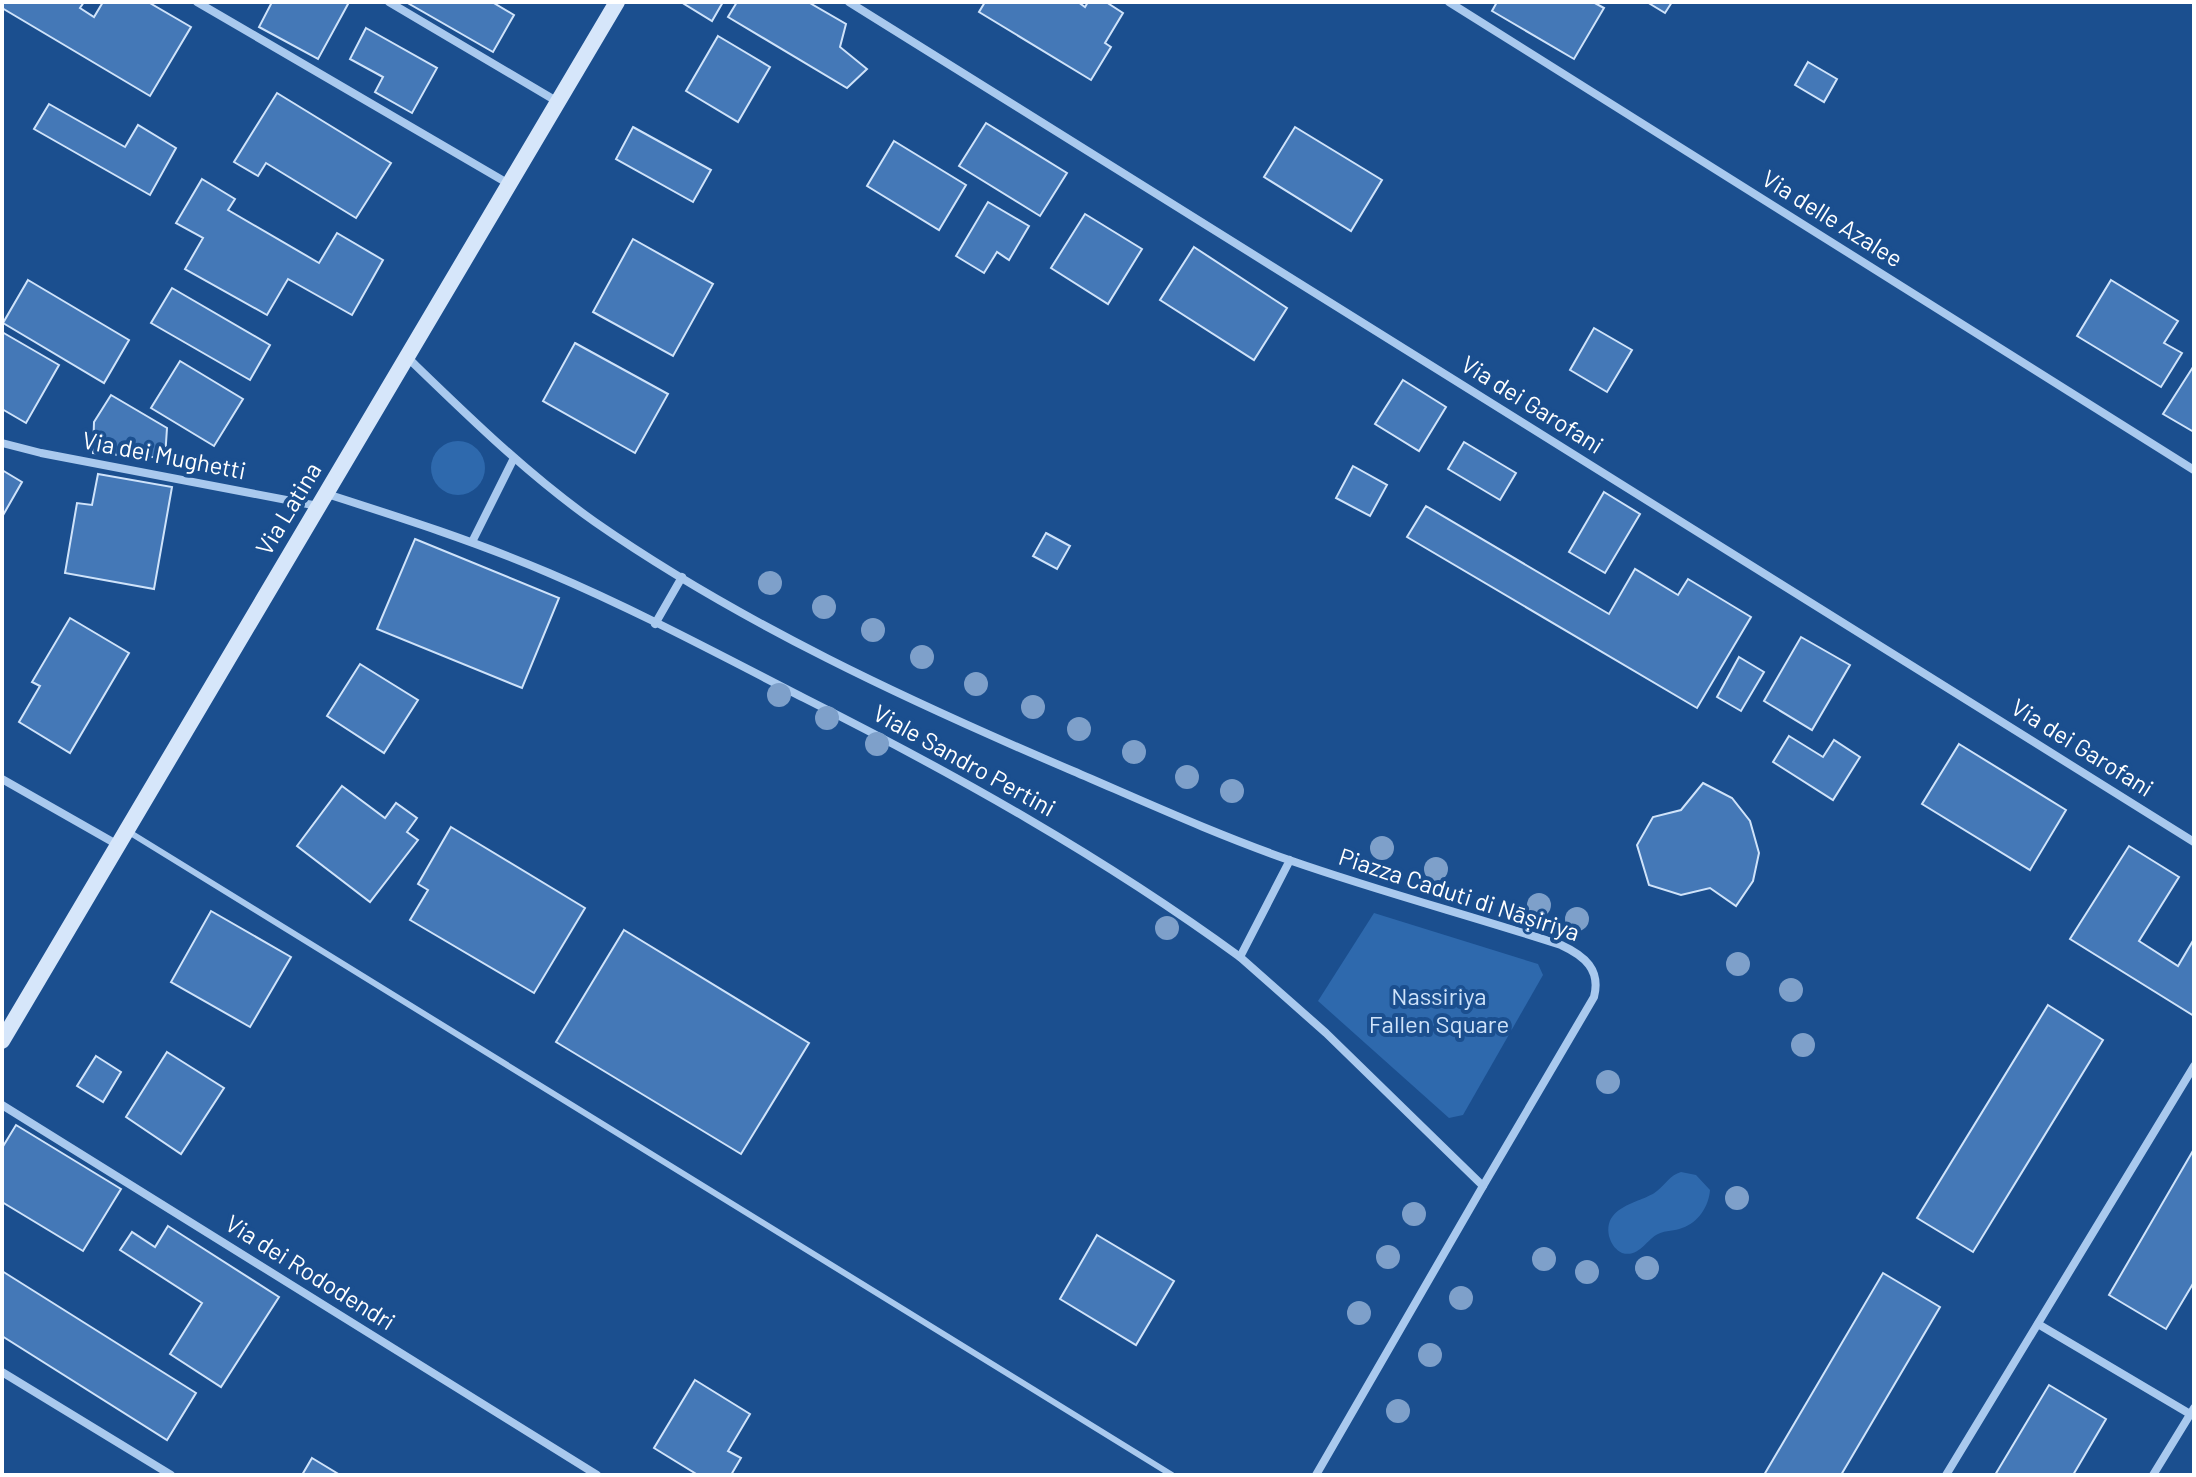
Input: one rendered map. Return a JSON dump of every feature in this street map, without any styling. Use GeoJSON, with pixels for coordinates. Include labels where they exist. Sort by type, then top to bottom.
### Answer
{"type":"FeatureCollection","features":[{"type":"Feature","properties":{"kind":"main road","name":"Via Latina"},"geometry":{"type":"LineString","coordinates":[[2,1041],[617,2]]}},
{"type":"Feature","properties":{"kind":"street"},"geometry":{"type":"LineString","coordinates":[[197,2],[509,184]]}},
{"type":"Feature","properties":{"kind":"street"},"geometry":{"type":"LineString","coordinates":[[389,2],[558,102]]}},
{"type":"Feature","properties":{"kind":"street","name":"Via dei Garofani"},"geometry":{"type":"LineString","coordinates":[[849,2],[2194,842]]}},
{"type":"Feature","properties":{"kind":"street","name":"Via delle Azalee"},"geometry":{"type":"LineString","coordinates":[[1449,2],[2194,470]]}},
{"type":"Feature","properties":{"kind":"street","name":"Viale Sandro Pertini"},"geometry":{"type":"LineString","coordinates":[[407,357],[514,458],[595,522],[682,577],[769,626],[963,723],[1290,860]]}},
{"type":"Feature","properties":{"kind":"street","name":"Via dei Mughetti"},"geometry":{"type":"LineString","coordinates":[[2,443],[41,453],[322,500]]}},
{"type":"Feature","properties":{"kind":"street"},"geometry":{"type":"LineString","coordinates":[[472,542],[514,458]]}},
{"type":"Feature","properties":{"kind":"street","name":"Viale Sandro Pertini"},"geometry":{"type":"LineString","coordinates":[[322,500],[472,542],[580,586],[961,780],[1160,900],[1240,957]]}},
{"type":"Feature","properties":{"kind":"street"},"geometry":{"type":"LineString","coordinates":[[655,624],[682,577]]}},
{"type":"Feature","properties":{"kind":"street"},"geometry":{"type":"LineString","coordinates":[[2,779],[122,838]]}},
{"type":"Feature","properties":{"kind":"street"},"geometry":{"type":"LineString","coordinates":[[1290,860],[1240,957],[1326,1033],[1483,1186],[1316,1475]]}},
{"type":"Feature","properties":{"kind":"street","name":"Piazza Caduti di Nāṣiriya"},"geometry":{"type":"LineString","coordinates":[[1290,860],[1561,945],[1592,967],[1596,989],[1590,1006],[1483,1186]]}},
{"type":"Feature","properties":{"kind":"street"},"geometry":{"type":"LineString","coordinates":[[1946,1475],[2194,1066]]}},
{"type":"Feature","properties":{"kind":"street","name":"Via dei Rododendri"},"geometry":{"type":"LineString","coordinates":[[2,1105],[597,1475]]}},
{"type":"Feature","properties":{"kind":"street"},"geometry":{"type":"LineString","coordinates":[[2038,1324],[2192,1411],[2153,1475]]}},
{"type":"Feature","properties":{"kind":"street"},"geometry":{"type":"LineString","coordinates":[[2,1372],[171,1475]]}},
{"type":"Feature","properties":{"kind":"lane"},"geometry":{"type":"LineString","coordinates":[[122,838],[1172,1475]]}},
{"type":"Feature","properties":{"kind":"green space"},"geometry":{"type":"Polygon","coordinates":[[[458,441],[477,449],[485,468],[477,487],[458,495],[439,487],[431,468],[439,449],[458,441]]]}},
{"type":"Feature","properties":{"kind":"green space","name":"Nassiriya Fallen Square"},"geometry":{"type":"Polygon","coordinates":[[[1374,913],[1538,964],[1543,975],[1463,1115],[1449,1118],[1318,1001],[1374,913]]]}},
{"type":"Feature","properties":{"kind":"green space"},"geometry":{"type":"Polygon","coordinates":[[[1681,1172],[1696,1175],[1710,1190],[1702,1213],[1688,1226],[1658,1234],[1633,1253],[1618,1250],[1610,1239],[1611,1219],[1624,1207],[1651,1195],[1681,1172]]]}},
{"type":"Feature","properties":{"kind":"building"},"geometry":{"type":"Polygon","coordinates":[[[2,2],[84,2],[80,8],[94,17],[103,2],[148,2],[191,27],[150,96],[2,8],[2,2]]]}},
{"type":"Feature","properties":{"kind":"building"},"geometry":{"type":"Polygon","coordinates":[[[272,2],[348,4],[318,59],[259,27],[272,2]]]}},
{"type":"Feature","properties":{"kind":"building"},"geometry":{"type":"Polygon","coordinates":[[[406,2],[492,2],[514,15],[493,52],[406,2]]]}},
{"type":"Feature","properties":{"kind":"building"},"geometry":{"type":"Polygon","coordinates":[[[681,2],[723,2],[712,21],[681,2]]]}},
{"type":"Feature","properties":{"kind":"building"},"geometry":{"type":"Polygon","coordinates":[[[737,2],[808,2],[846,24],[840,47],[867,69],[847,88],[728,17],[737,2]]]}},
{"type":"Feature","properties":{"kind":"building"},"geometry":{"type":"Polygon","coordinates":[[[985,2],[1078,2],[1085,7],[1088,2],[1106,2],[1123,13],[1105,43],[1111,47],[1091,80],[979,12],[985,2]]]}},
{"type":"Feature","properties":{"kind":"building"},"geometry":{"type":"Polygon","coordinates":[[[1497,2],[1593,2],[1604,8],[1574,59],[1492,11],[1497,2]]]}},
{"type":"Feature","properties":{"kind":"building"},"geometry":{"type":"Polygon","coordinates":[[[1647,2],[1672,2],[1665,13],[1647,2]]]}},
{"type":"Feature","properties":{"kind":"building"},"geometry":{"type":"Polygon","coordinates":[[[366,28],[437,68],[412,113],[375,92],[383,77],[350,59],[366,28]]]}},
{"type":"Feature","properties":{"kind":"building"},"geometry":{"type":"Polygon","coordinates":[[[718,36],[770,67],[738,122],[686,91],[718,36]]]}},
{"type":"Feature","properties":{"kind":"building"},"geometry":{"type":"Polygon","coordinates":[[[1808,62],[1837,79],[1824,102],[1795,85],[1808,62]]]}},
{"type":"Feature","properties":{"kind":"building"},"geometry":{"type":"Polygon","coordinates":[[[277,93],[391,163],[356,218],[266,163],[258,176],[234,162],[277,93]]]}},
{"type":"Feature","properties":{"kind":"building"},"geometry":{"type":"Polygon","coordinates":[[[49,104],[125,147],[138,125],[176,148],[150,195],[34,129],[49,104]]]}},
{"type":"Feature","properties":{"kind":"building"},"geometry":{"type":"Polygon","coordinates":[[[986,123],[1067,173],[1040,216],[959,166],[986,123]]]}},
{"type":"Feature","properties":{"kind":"building"},"geometry":{"type":"Polygon","coordinates":[[[633,127],[711,170],[693,202],[616,159],[633,127]]]}},
{"type":"Feature","properties":{"kind":"building"},"geometry":{"type":"Polygon","coordinates":[[[1295,127],[1382,180],[1351,231],[1264,177],[1295,127]]]}},
{"type":"Feature","properties":{"kind":"building"},"geometry":{"type":"Polygon","coordinates":[[[894,141],[966,185],[939,230],[867,186],[894,141]]]}},
{"type":"Feature","properties":{"kind":"building"},"geometry":{"type":"Polygon","coordinates":[[[202,179],[235,199],[228,210],[319,263],[337,233],[383,260],[352,315],[288,279],[267,315],[185,269],[203,238],[176,223],[202,179]]]}},
{"type":"Feature","properties":{"kind":"building"},"geometry":{"type":"Polygon","coordinates":[[[988,202],[1029,226],[1009,260],[997,252],[984,273],[956,256],[988,202]]]}},
{"type":"Feature","properties":{"kind":"building"},"geometry":{"type":"Polygon","coordinates":[[[1085,214],[1142,249],[1108,304],[1051,268],[1085,214]]]}},
{"type":"Feature","properties":{"kind":"building"},"geometry":{"type":"Polygon","coordinates":[[[633,239],[713,284],[673,356],[593,312],[633,239]]]}},
{"type":"Feature","properties":{"kind":"building"},"geometry":{"type":"Polygon","coordinates":[[[1194,247],[1287,308],[1254,360],[1160,300],[1194,247]]]}},
{"type":"Feature","properties":{"kind":"building"},"geometry":{"type":"Polygon","coordinates":[[[28,280],[129,340],[104,383],[3,323],[28,280]]]}},
{"type":"Feature","properties":{"kind":"building"},"geometry":{"type":"Polygon","coordinates":[[[2111,280],[2178,321],[2164,343],[2182,353],[2161,387],[2077,336],[2111,280]]]}},
{"type":"Feature","properties":{"kind":"building"},"geometry":{"type":"Polygon","coordinates":[[[172,288],[270,345],[250,380],[151,323],[172,288]]]}},
{"type":"Feature","properties":{"kind":"building"},"geometry":{"type":"Polygon","coordinates":[[[1594,328],[1632,350],[1607,392],[1570,370],[1594,328]]]}},
{"type":"Feature","properties":{"kind":"building"},"geometry":{"type":"Polygon","coordinates":[[[2,332],[59,365],[26,423],[2,409],[2,332]]]}},
{"type":"Feature","properties":{"kind":"building"},"geometry":{"type":"Polygon","coordinates":[[[575,343],[668,394],[635,453],[543,401],[575,343]]]}},
{"type":"Feature","properties":{"kind":"building"},"geometry":{"type":"Polygon","coordinates":[[[180,361],[243,399],[214,446],[151,408],[180,361]]]}},
{"type":"Feature","properties":{"kind":"building"},"geometry":{"type":"Polygon","coordinates":[[[2194,368],[2194,432],[2163,414],[2194,368]]]}},
{"type":"Feature","properties":{"kind":"building"},"geometry":{"type":"Polygon","coordinates":[[[1403,380],[1446,407],[1419,451],[1375,424],[1403,380]]]}},
{"type":"Feature","properties":{"kind":"building"},"geometry":{"type":"Polygon","coordinates":[[[111,395],[167,428],[165,458],[93,453],[94,422],[111,395]]]}},
{"type":"Feature","properties":{"kind":"building"},"geometry":{"type":"Polygon","coordinates":[[[1464,442],[1516,473],[1500,500],[1448,469],[1464,442]]]}},
{"type":"Feature","properties":{"kind":"building"},"geometry":{"type":"Polygon","coordinates":[[[1353,466],[1387,485],[1370,516],[1336,498],[1353,466]]]}},
{"type":"Feature","properties":{"kind":"building"},"geometry":{"type":"Polygon","coordinates":[[[2,470],[22,482],[2,517],[2,470]]]}},
{"type":"Feature","properties":{"kind":"building"},"geometry":{"type":"Polygon","coordinates":[[[98,474],[172,487],[154,589],[65,573],[77,503],[92,505],[98,474]]]}},
{"type":"Feature","properties":{"kind":"building"},"geometry":{"type":"Polygon","coordinates":[[[1604,492],[1640,514],[1605,573],[1569,552],[1604,492]]]}},
{"type":"Feature","properties":{"kind":"building"},"geometry":{"type":"Polygon","coordinates":[[[1426,506],[1609,614],[1635,569],[1678,595],[1688,579],[1751,617],[1697,708],[1407,537],[1426,506]]]}},
{"type":"Feature","properties":{"kind":"building"},"geometry":{"type":"Polygon","coordinates":[[[1046,533],[1070,546],[1057,569],[1033,556],[1046,533]]]}},
{"type":"Feature","properties":{"kind":"building"},"geometry":{"type":"Polygon","coordinates":[[[415,539],[559,598],[522,688],[377,629],[415,539]]]}},
{"type":"Feature","properties":{"kind":"building"},"geometry":{"type":"Polygon","coordinates":[[[70,618],[129,653],[70,753],[19,722],[40,686],[32,682],[70,618]]]}},
{"type":"Feature","properties":{"kind":"building"},"geometry":{"type":"Polygon","coordinates":[[[1801,637],[1850,665],[1812,730],[1764,701],[1801,637]]]}},
{"type":"Feature","properties":{"kind":"building"},"geometry":{"type":"Polygon","coordinates":[[[1739,657],[1764,672],[1741,711],[1717,697],[1739,657]]]}},
{"type":"Feature","properties":{"kind":"building"},"geometry":{"type":"Polygon","coordinates":[[[360,664],[418,700],[384,753],[327,716],[360,664]]]}},
{"type":"Feature","properties":{"kind":"building"},"geometry":{"type":"Polygon","coordinates":[[[1789,736],[1823,757],[1834,740],[1860,757],[1833,800],[1773,762],[1789,736]]]}},
{"type":"Feature","properties":{"kind":"building"},"geometry":{"type":"Polygon","coordinates":[[[1959,744],[2066,810],[2030,870],[1922,804],[1959,744]]]}},
{"type":"Feature","properties":{"kind":"building"},"geometry":{"type":"Polygon","coordinates":[[[1703,783],[1732,798],[1750,821],[1759,853],[1753,881],[1736,906],[1710,888],[1681,895],[1649,885],[1637,845],[1653,817],[1681,810],[1703,783]]]}},
{"type":"Feature","properties":{"kind":"building"},"geometry":{"type":"Polygon","coordinates":[[[342,786],[385,818],[396,803],[417,818],[407,832],[418,840],[370,902],[297,846],[342,786]]]}},
{"type":"Feature","properties":{"kind":"building"},"geometry":{"type":"Polygon","coordinates":[[[451,827],[585,908],[534,993],[410,920],[428,890],[418,884],[451,827]]]}},
{"type":"Feature","properties":{"kind":"building"},"geometry":{"type":"Polygon","coordinates":[[[2129,846],[2179,877],[2139,941],[2178,966],[2194,939],[2194,1016],[2070,939],[2129,846]]]}},
{"type":"Feature","properties":{"kind":"building"},"geometry":{"type":"Polygon","coordinates":[[[211,911],[291,957],[250,1027],[171,982],[211,911]]]}},
{"type":"Feature","properties":{"kind":"building"},"geometry":{"type":"Polygon","coordinates":[[[624,930],[809,1043],[741,1154],[556,1042],[624,930]]]}},
{"type":"Feature","properties":{"kind":"building"},"geometry":{"type":"Polygon","coordinates":[[[2048,1005],[2103,1040],[1973,1252],[1917,1218],[2048,1005]]]}},
{"type":"Feature","properties":{"kind":"building"},"geometry":{"type":"Polygon","coordinates":[[[167,1052],[224,1088],[181,1154],[126,1117],[167,1052]]]}},
{"type":"Feature","properties":{"kind":"building"},"geometry":{"type":"Polygon","coordinates":[[[96,1056],[121,1072],[103,1102],[77,1086],[96,1056]]]}},
{"type":"Feature","properties":{"kind":"building"},"geometry":{"type":"Polygon","coordinates":[[[16,1125],[121,1189],[83,1251],[2,1202],[2,1148],[16,1125]]]}},
{"type":"Feature","properties":{"kind":"building"},"geometry":{"type":"Polygon","coordinates":[[[2194,1149],[2194,1282],[2166,1329],[2109,1295],[2194,1149]]]}},
{"type":"Feature","properties":{"kind":"building"},"geometry":{"type":"Polygon","coordinates":[[[168,1226],[279,1297],[221,1387],[170,1354],[202,1303],[120,1250],[132,1232],[155,1247],[168,1226]]]}},
{"type":"Feature","properties":{"kind":"building"},"geometry":{"type":"Polygon","coordinates":[[[1097,1235],[1174,1281],[1136,1345],[1060,1299],[1097,1235]]]}},
{"type":"Feature","properties":{"kind":"building"},"geometry":{"type":"Polygon","coordinates":[[[2,1271],[196,1393],[167,1440],[2,1336],[2,1271]]]}},
{"type":"Feature","properties":{"kind":"building"},"geometry":{"type":"Polygon","coordinates":[[[1883,1273],[1940,1307],[1841,1475],[1764,1475],[1883,1273]]]}},
{"type":"Feature","properties":{"kind":"building"},"geometry":{"type":"Polygon","coordinates":[[[695,1380],[750,1414],[728,1451],[741,1458],[731,1475],[698,1475],[654,1448],[695,1380]]]}},
{"type":"Feature","properties":{"kind":"building"},"geometry":{"type":"Polygon","coordinates":[[[2049,1385],[2106,1419],[2073,1475],[1995,1475],[2049,1385]]]}},
{"type":"Feature","properties":{"kind":"building"},"geometry":{"type":"Polygon","coordinates":[[[312,1458],[340,1475],[302,1475],[312,1458]]]}}]}
